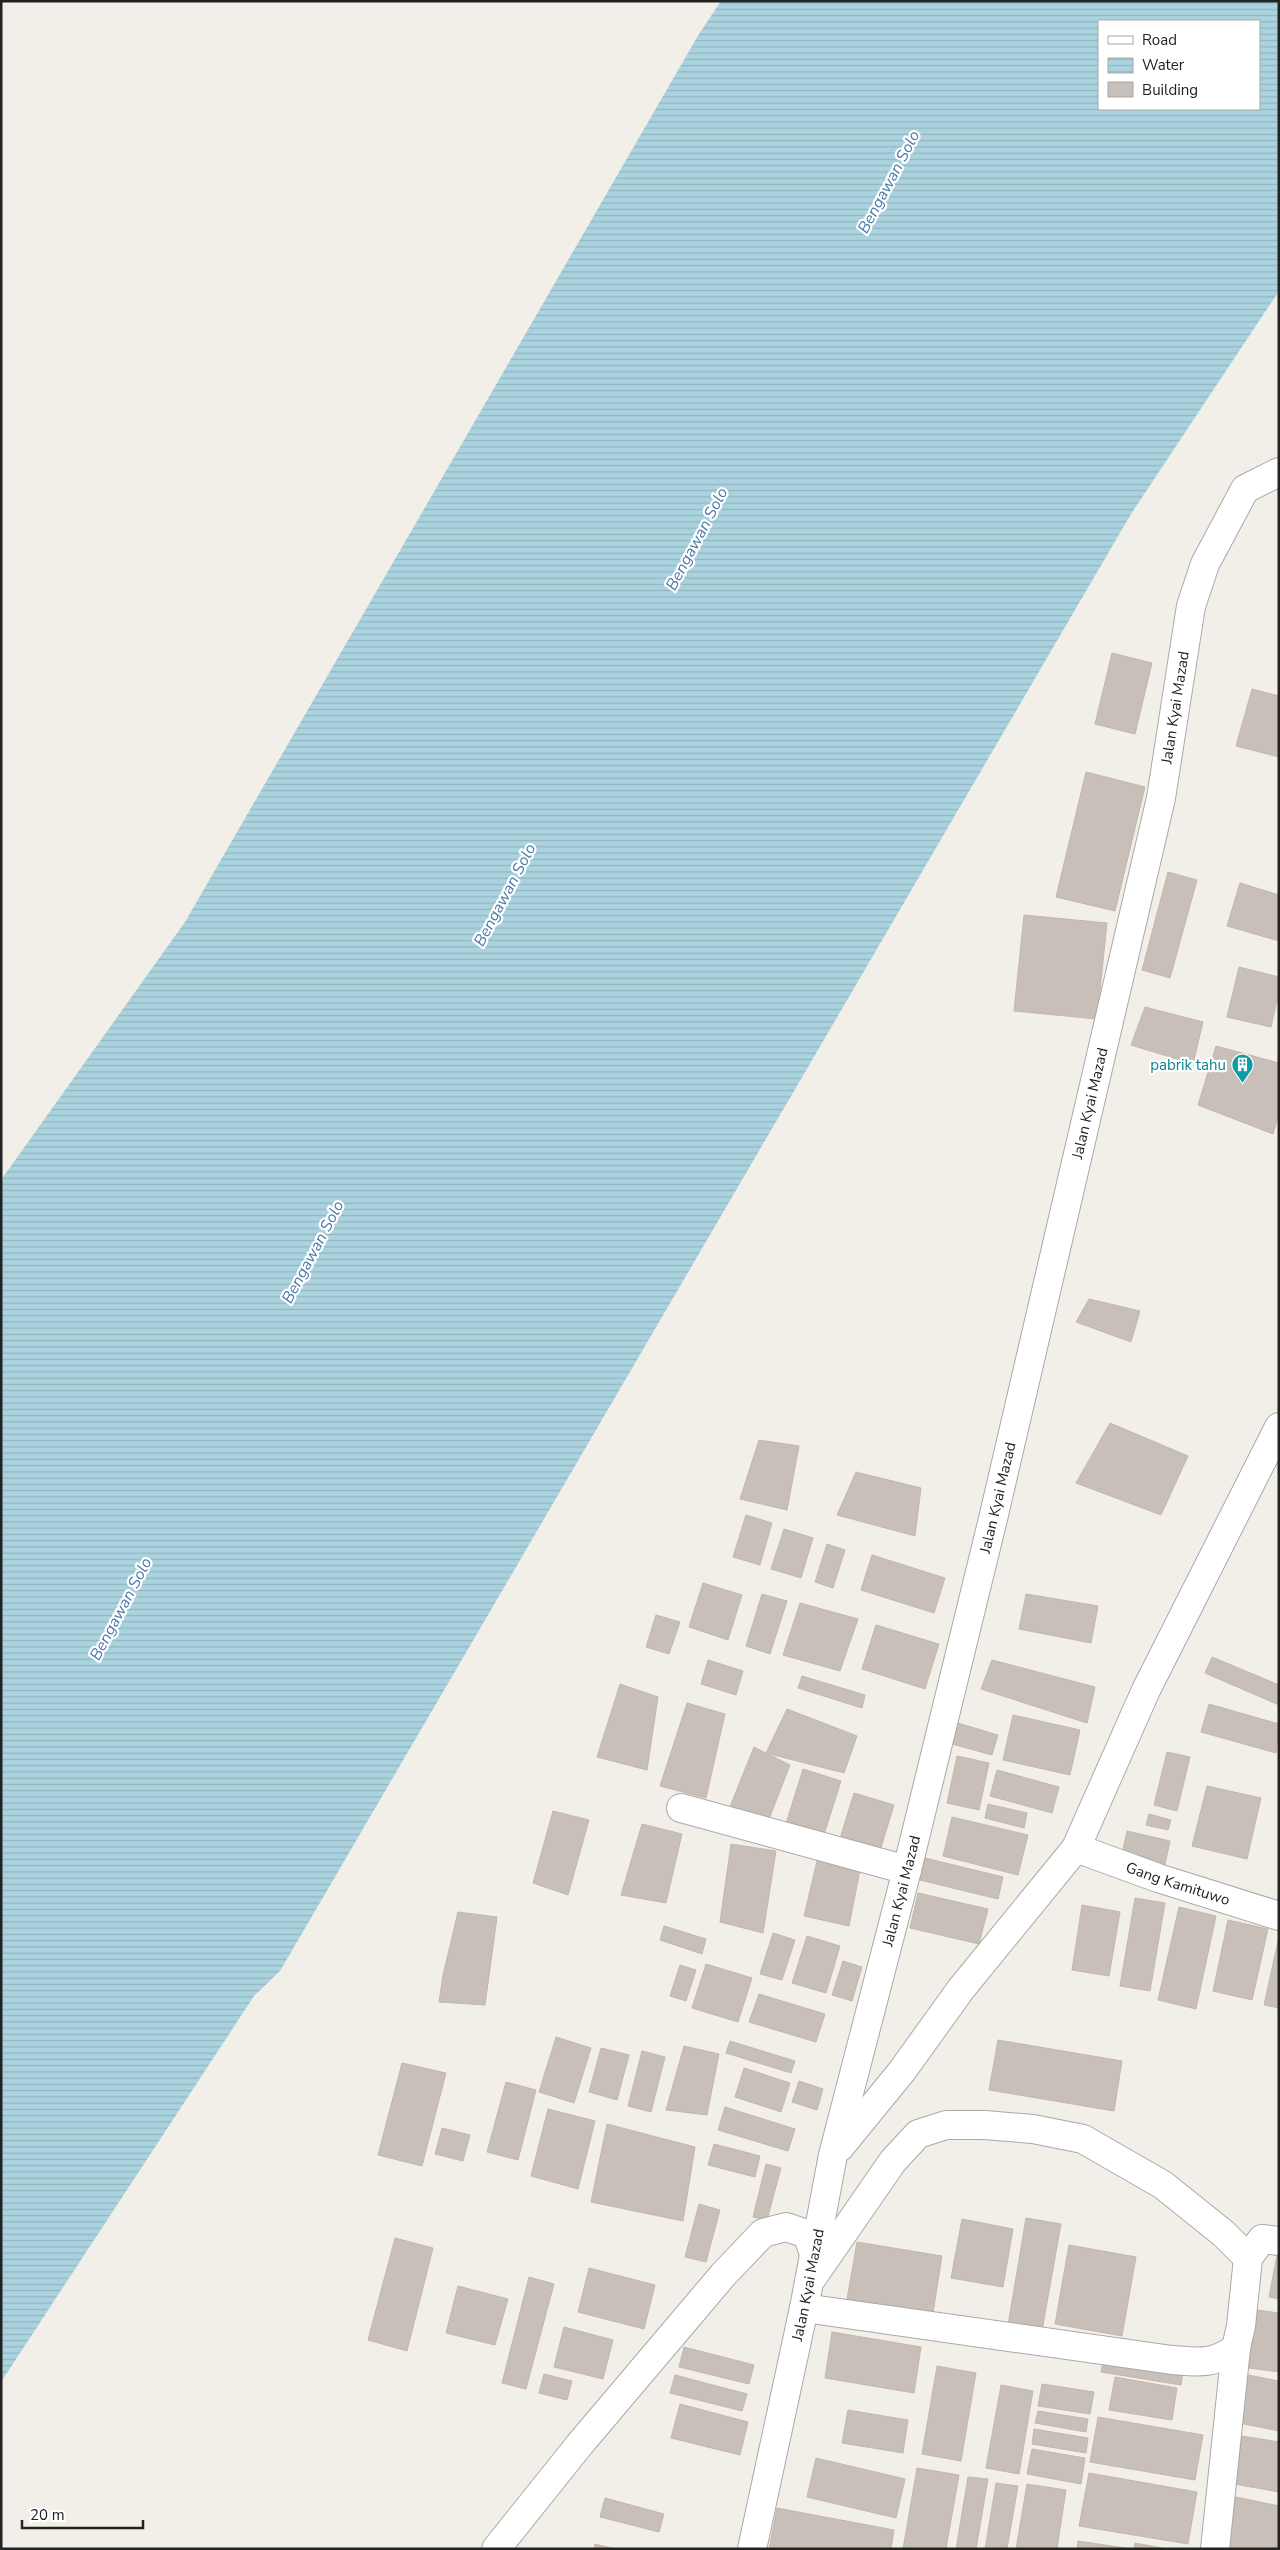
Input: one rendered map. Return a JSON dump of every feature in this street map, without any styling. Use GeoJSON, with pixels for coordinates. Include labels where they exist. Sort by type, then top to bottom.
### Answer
{"type":"FeatureCollection","features":[{"type":"Feature","properties":{"kind":"street","name":"Jalan Kyai Mazad"},"geometry":{"type":"LineString","coordinates":[[752,2549],[833,2156],[908,1870],[1047,1295],[1159,808],[1175,722],[1191,606],[1205,564],[1245,489],[1279,472]]}},
{"type":"Feature","properties":{"kind":"street"},"geometry":{"type":"LineString","coordinates":[[833,2156],[902,2071],[961,1989],[1076,1848],[1146,1690],[1275,1443]]}},
{"type":"Feature","properties":{"kind":"street"},"geometry":{"type":"LineString","coordinates":[[681,1808],[908,1870]]}},
{"type":"Feature","properties":{"kind":"street","name":"Gang Kamituwo"},"geometry":{"type":"LineString","coordinates":[[1076,1848],[1158,1878],[1279,1916]]}},
{"type":"Feature","properties":{"kind":"street"},"geometry":{"type":"LineString","coordinates":[[1236,2348],[1221,2359],[1204,2362],[1172,2360],[805,2297],[893,2160],[918,2134],[946,2126],[984,2125],[1033,2129],[1083,2139],[1163,2185],[1224,2234],[1248,2258]]}},
{"type":"Feature","properties":{"kind":"street"},"geometry":{"type":"LineString","coordinates":[[496,2549],[580,2444],[710,2290],[764,2233],[786,2227],[806,2234],[813,2251]]}},
{"type":"Feature","properties":{"kind":"street"},"geometry":{"type":"LineString","coordinates":[[1215,2549],[1236,2348],[1241,2326],[1248,2258],[1262,2239],[1279,2240]]}},
{"type":"Feature","properties":{"kind":"water","name":"Bengawan Solo"},"geometry":{"type":"Polygon","coordinates":[[[721,1],[1279,1],[1279,291],[1131,514],[280,1971],[254,1996],[1,2382],[1,1180],[185,922],[699,34],[721,1]]]}},
{"type":"Feature","properties":{"kind":"building"},"geometry":{"type":"Polygon","coordinates":[[[1112,653],[1152,663],[1135,734],[1095,724],[1112,653]]]}},
{"type":"Feature","properties":{"kind":"building"},"geometry":{"type":"Polygon","coordinates":[[[1252,689],[1279,696],[1279,757],[1236,746],[1252,689]]]}},
{"type":"Feature","properties":{"kind":"building"},"geometry":{"type":"Polygon","coordinates":[[[1086,772],[1145,787],[1115,911],[1056,897],[1086,772]]]}},
{"type":"Feature","properties":{"kind":"building"},"geometry":{"type":"Polygon","coordinates":[[[1168,872],[1197,880],[1170,978],[1142,970],[1168,872]]]}},
{"type":"Feature","properties":{"kind":"building"},"geometry":{"type":"Polygon","coordinates":[[[1240,883],[1279,895],[1279,941],[1227,926],[1240,883]]]}},
{"type":"Feature","properties":{"kind":"building"},"geometry":{"type":"Polygon","coordinates":[[[1024,915],[1107,923],[1097,1019],[1014,1011],[1024,915]]]}},
{"type":"Feature","properties":{"kind":"building"},"geometry":{"type":"Polygon","coordinates":[[[1239,967],[1279,977],[1279,992],[1271,1027],[1227,1017],[1239,967]]]}},
{"type":"Feature","properties":{"kind":"building"},"geometry":{"type":"Polygon","coordinates":[[[1145,1007],[1203,1022],[1193,1064],[1131,1045],[1145,1007]]]}},
{"type":"Feature","properties":{"kind":"building","name":"pabrik tahu"},"geometry":{"type":"Polygon","coordinates":[[[1216,1046],[1279,1063],[1279,1114],[1273,1134],[1198,1105],[1216,1046]]]}},
{"type":"Feature","properties":{"kind":"building"},"geometry":{"type":"Polygon","coordinates":[[[1089,1299],[1140,1311],[1131,1342],[1076,1322],[1089,1299]]]}},
{"type":"Feature","properties":{"kind":"building"},"geometry":{"type":"Polygon","coordinates":[[[1110,1423],[1188,1456],[1161,1515],[1076,1483],[1110,1423]]]}},
{"type":"Feature","properties":{"kind":"building"},"geometry":{"type":"Polygon","coordinates":[[[759,1440],[799,1446],[787,1510],[740,1499],[759,1440]]]}},
{"type":"Feature","properties":{"kind":"building"},"geometry":{"type":"Polygon","coordinates":[[[856,1472],[921,1488],[915,1536],[837,1515],[856,1472]]]}},
{"type":"Feature","properties":{"kind":"building"},"geometry":{"type":"Polygon","coordinates":[[[746,1515],[772,1523],[760,1565],[733,1557],[746,1515]]]}},
{"type":"Feature","properties":{"kind":"building"},"geometry":{"type":"Polygon","coordinates":[[[784,1529],[813,1538],[801,1578],[771,1569],[784,1529]]]}},
{"type":"Feature","properties":{"kind":"building"},"geometry":{"type":"Polygon","coordinates":[[[827,1544],[845,1550],[833,1588],[815,1582],[827,1544]]]}},
{"type":"Feature","properties":{"kind":"building"},"geometry":{"type":"Polygon","coordinates":[[[872,1555],[945,1578],[934,1613],[861,1590],[872,1555]]]}},
{"type":"Feature","properties":{"kind":"building"},"geometry":{"type":"Polygon","coordinates":[[[703,1583],[742,1595],[728,1640],[689,1627],[703,1583]]]}},
{"type":"Feature","properties":{"kind":"building"},"geometry":{"type":"Polygon","coordinates":[[[762,1594],[787,1601],[770,1654],[746,1646],[762,1594]]]}},
{"type":"Feature","properties":{"kind":"building"},"geometry":{"type":"Polygon","coordinates":[[[1026,1594],[1098,1606],[1091,1643],[1019,1629],[1026,1594]]]}},
{"type":"Feature","properties":{"kind":"building"},"geometry":{"type":"Polygon","coordinates":[[[800,1603],[858,1619],[840,1671],[783,1655],[800,1603]]]}},
{"type":"Feature","properties":{"kind":"building"},"geometry":{"type":"Polygon","coordinates":[[[656,1615],[680,1622],[669,1654],[646,1647],[656,1615]]]}},
{"type":"Feature","properties":{"kind":"building"},"geometry":{"type":"Polygon","coordinates":[[[876,1625],[939,1644],[925,1689],[862,1669],[876,1625]]]}},
{"type":"Feature","properties":{"kind":"building"},"geometry":{"type":"Polygon","coordinates":[[[1212,1657],[1279,1685],[1279,1705],[1205,1673],[1212,1657]]]}},
{"type":"Feature","properties":{"kind":"building"},"geometry":{"type":"Polygon","coordinates":[[[708,1660],[743,1671],[736,1695],[701,1684],[708,1660]]]}},
{"type":"Feature","properties":{"kind":"building"},"geometry":{"type":"Polygon","coordinates":[[[992,1660],[1095,1687],[1087,1723],[981,1689],[992,1660]]]}},
{"type":"Feature","properties":{"kind":"building"},"geometry":{"type":"Polygon","coordinates":[[[802,1676],[865,1695],[862,1708],[798,1688],[802,1676]]]}},
{"type":"Feature","properties":{"kind":"building"},"geometry":{"type":"Polygon","coordinates":[[[620,1684],[658,1697],[647,1770],[597,1757],[620,1684]]]}},
{"type":"Feature","properties":{"kind":"building"},"geometry":{"type":"Polygon","coordinates":[[[687,1703],[725,1714],[706,1798],[660,1786],[687,1703]]]}},
{"type":"Feature","properties":{"kind":"building"},"geometry":{"type":"Polygon","coordinates":[[[1209,1704],[1279,1724],[1276,1753],[1201,1732],[1209,1704]]]}},
{"type":"Feature","properties":{"kind":"building"},"geometry":{"type":"Polygon","coordinates":[[[787,1709],[857,1736],[844,1773],[766,1753],[787,1709]]]}},
{"type":"Feature","properties":{"kind":"building"},"geometry":{"type":"Polygon","coordinates":[[[1013,1715],[1080,1730],[1070,1775],[1003,1760],[1013,1715]]]}},
{"type":"Feature","properties":{"kind":"building"},"geometry":{"type":"Polygon","coordinates":[[[951,1721],[998,1735],[992,1755],[945,1742],[951,1721]]]}},
{"type":"Feature","properties":{"kind":"building"},"geometry":{"type":"Polygon","coordinates":[[[754,1747],[790,1765],[767,1824],[727,1814],[754,1747]]]}},
{"type":"Feature","properties":{"kind":"building"},"geometry":{"type":"Polygon","coordinates":[[[1167,1752],[1190,1757],[1177,1811],[1154,1805],[1167,1752]]]}},
{"type":"Feature","properties":{"kind":"building"},"geometry":{"type":"Polygon","coordinates":[[[957,1756],[989,1763],[979,1810],[947,1803],[957,1756]]]}},
{"type":"Feature","properties":{"kind":"building"},"geometry":{"type":"Polygon","coordinates":[[[803,1769],[841,1781],[822,1841],[784,1830],[803,1769]]]}},
{"type":"Feature","properties":{"kind":"building"},"geometry":{"type":"Polygon","coordinates":[[[997,1770],[1059,1787],[1052,1813],[990,1796],[997,1770]]]}},
{"type":"Feature","properties":{"kind":"building"},"geometry":{"type":"Polygon","coordinates":[[[1207,1786],[1261,1798],[1247,1859],[1192,1846],[1207,1786]]]}},
{"type":"Feature","properties":{"kind":"building"},"geometry":{"type":"Polygon","coordinates":[[[854,1793],[894,1805],[879,1854],[839,1842],[854,1793]]]}},
{"type":"Feature","properties":{"kind":"building"},"geometry":{"type":"Polygon","coordinates":[[[988,1804],[1027,1813],[1024,1828],[985,1818],[988,1804]]]}},
{"type":"Feature","properties":{"kind":"building"},"geometry":{"type":"Polygon","coordinates":[[[553,1811],[589,1820],[568,1895],[533,1883],[553,1811]]]}},
{"type":"Feature","properties":{"kind":"building"},"geometry":{"type":"Polygon","coordinates":[[[1149,1814],[1171,1820],[1168,1830],[1146,1825],[1149,1814]]]}},
{"type":"Feature","properties":{"kind":"building"},"geometry":{"type":"Polygon","coordinates":[[[952,1817],[1028,1835],[1018,1875],[943,1856],[952,1817]]]}},
{"type":"Feature","properties":{"kind":"building"},"geometry":{"type":"Polygon","coordinates":[[[642,1824],[682,1834],[666,1903],[621,1895],[642,1824]]]}},
{"type":"Feature","properties":{"kind":"building"},"geometry":{"type":"Polygon","coordinates":[[[1127,1831],[1170,1841],[1164,1869],[1121,1859],[1127,1831]]]}},
{"type":"Feature","properties":{"kind":"building"},"geometry":{"type":"Polygon","coordinates":[[[731,1844],[776,1851],[763,1933],[720,1922],[731,1844]]]}},
{"type":"Feature","properties":{"kind":"building"},"geometry":{"type":"Polygon","coordinates":[[[818,1857],[860,1870],[849,1926],[804,1916],[818,1857]]]}},
{"type":"Feature","properties":{"kind":"building"},"geometry":{"type":"Polygon","coordinates":[[[925,1858],[1003,1877],[998,1899],[920,1880],[925,1858]]]}},
{"type":"Feature","properties":{"kind":"building"},"geometry":{"type":"Polygon","coordinates":[[[918,1893],[988,1909],[979,1944],[910,1928],[918,1893]]]}},
{"type":"Feature","properties":{"kind":"building"},"geometry":{"type":"Polygon","coordinates":[[[1135,1898],[1165,1903],[1150,1991],[1120,1986],[1135,1898]]]}},
{"type":"Feature","properties":{"kind":"building"},"geometry":{"type":"Polygon","coordinates":[[[1082,1905],[1120,1912],[1109,1976],[1072,1970],[1082,1905]]]}},
{"type":"Feature","properties":{"kind":"building"},"geometry":{"type":"Polygon","coordinates":[[[1179,1907],[1216,1916],[1196,2009],[1158,2000],[1179,1907]]]}},
{"type":"Feature","properties":{"kind":"building"},"geometry":{"type":"Polygon","coordinates":[[[458,1912],[497,1917],[485,2005],[439,2002],[443,1975],[458,1912]]]}},
{"type":"Feature","properties":{"kind":"building"},"geometry":{"type":"Polygon","coordinates":[[[1228,1920],[1268,1929],[1252,2000],[1213,1991],[1228,1920]]]}},
{"type":"Feature","properties":{"kind":"building"},"geometry":{"type":"Polygon","coordinates":[[[664,1926],[706,1939],[702,1954],[660,1940],[664,1926]]]}},
{"type":"Feature","properties":{"kind":"building"},"geometry":{"type":"Polygon","coordinates":[[[773,1933],[795,1940],[782,1980],[760,1974],[773,1933]]]}},
{"type":"Feature","properties":{"kind":"building"},"geometry":{"type":"Polygon","coordinates":[[[807,1936],[840,1946],[826,1993],[792,1983],[807,1936]]]}},
{"type":"Feature","properties":{"kind":"building"},"geometry":{"type":"Polygon","coordinates":[[[1279,1941],[1279,2008],[1264,2005],[1279,1941]]]}},
{"type":"Feature","properties":{"kind":"building"},"geometry":{"type":"Polygon","coordinates":[[[843,1961],[862,1967],[852,2001],[832,1995],[843,1961]]]}},
{"type":"Feature","properties":{"kind":"building"},"geometry":{"type":"Polygon","coordinates":[[[706,1964],[752,1978],[738,2022],[692,2008],[706,1964]]]}},
{"type":"Feature","properties":{"kind":"building"},"geometry":{"type":"Polygon","coordinates":[[[680,1965],[696,1970],[686,2001],[670,1996],[680,1965]]]}},
{"type":"Feature","properties":{"kind":"building"},"geometry":{"type":"Polygon","coordinates":[[[759,1994],[825,2014],[816,2042],[749,2022],[759,1994]]]}},
{"type":"Feature","properties":{"kind":"building"},"geometry":{"type":"Polygon","coordinates":[[[556,2037],[591,2048],[574,2103],[539,2092],[556,2037]]]}},
{"type":"Feature","properties":{"kind":"building"},"geometry":{"type":"Polygon","coordinates":[[[998,2040],[1122,2061],[1114,2111],[989,2090],[998,2040]]]}},
{"type":"Feature","properties":{"kind":"building"},"geometry":{"type":"Polygon","coordinates":[[[730,2041],[795,2061],[791,2073],[726,2053],[730,2041]]]}},
{"type":"Feature","properties":{"kind":"building"},"geometry":{"type":"Polygon","coordinates":[[[684,2046],[719,2054],[707,2115],[666,2110],[684,2046]]]}},
{"type":"Feature","properties":{"kind":"building"},"geometry":{"type":"Polygon","coordinates":[[[601,2048],[629,2055],[617,2100],[589,2092],[601,2048]]]}},
{"type":"Feature","properties":{"kind":"building"},"geometry":{"type":"Polygon","coordinates":[[[642,2051],[665,2057],[651,2112],[628,2106],[642,2051]]]}},
{"type":"Feature","properties":{"kind":"building"},"geometry":{"type":"Polygon","coordinates":[[[402,2063],[446,2073],[422,2166],[378,2155],[402,2063]]]}},
{"type":"Feature","properties":{"kind":"building"},"geometry":{"type":"Polygon","coordinates":[[[744,2068],[790,2083],[781,2112],[735,2097],[744,2068]]]}},
{"type":"Feature","properties":{"kind":"building"},"geometry":{"type":"Polygon","coordinates":[[[799,2081],[823,2089],[817,2110],[792,2102],[799,2081]]]}},
{"type":"Feature","properties":{"kind":"building"},"geometry":{"type":"Polygon","coordinates":[[[506,2082],[536,2090],[518,2160],[487,2152],[506,2082]]]}},
{"type":"Feature","properties":{"kind":"building"},"geometry":{"type":"Polygon","coordinates":[[[725,2107],[795,2129],[788,2151],[718,2130],[725,2107]]]}},
{"type":"Feature","properties":{"kind":"building"},"geometry":{"type":"Polygon","coordinates":[[[548,2109],[595,2121],[578,2189],[531,2176],[548,2109]]]}},
{"type":"Feature","properties":{"kind":"building"},"geometry":{"type":"Polygon","coordinates":[[[607,2124],[695,2147],[683,2221],[591,2202],[607,2124]]]}},
{"type":"Feature","properties":{"kind":"building"},"geometry":{"type":"Polygon","coordinates":[[[442,2128],[470,2135],[463,2161],[435,2154],[442,2128]]]}},
{"type":"Feature","properties":{"kind":"building"},"geometry":{"type":"Polygon","coordinates":[[[714,2144],[760,2156],[755,2177],[708,2165],[714,2144]]]}},
{"type":"Feature","properties":{"kind":"building"},"geometry":{"type":"Polygon","coordinates":[[[766,2164],[781,2168],[767,2220],[753,2217],[766,2164]]]}},
{"type":"Feature","properties":{"kind":"building"},"geometry":{"type":"Polygon","coordinates":[[[699,2204],[720,2210],[706,2262],[685,2257],[699,2204]]]}},
{"type":"Feature","properties":{"kind":"building"},"geometry":{"type":"Polygon","coordinates":[[[1026,2218],[1061,2224],[1042,2331],[1008,2325],[1026,2218]]]}},
{"type":"Feature","properties":{"kind":"building"},"geometry":{"type":"Polygon","coordinates":[[[962,2219],[1013,2229],[1003,2287],[951,2278],[962,2219]]]}},
{"type":"Feature","properties":{"kind":"building"},"geometry":{"type":"Polygon","coordinates":[[[395,2238],[433,2248],[407,2351],[368,2340],[395,2238]]]}},
{"type":"Feature","properties":{"kind":"building"},"geometry":{"type":"Polygon","coordinates":[[[857,2242],[942,2256],[933,2313],[847,2299],[857,2242]]]}},
{"type":"Feature","properties":{"kind":"building"},"geometry":{"type":"Polygon","coordinates":[[[1069,2245],[1136,2257],[1122,2336],[1055,2324],[1069,2245]]]}},
{"type":"Feature","properties":{"kind":"building"},"geometry":{"type":"Polygon","coordinates":[[[1279,2251],[1279,2299],[1269,2297],[1279,2251]]]}},
{"type":"Feature","properties":{"kind":"building"},"geometry":{"type":"Polygon","coordinates":[[[589,2268],[655,2285],[644,2329],[578,2312],[589,2268]]]}},
{"type":"Feature","properties":{"kind":"building"},"geometry":{"type":"Polygon","coordinates":[[[529,2277],[554,2284],[526,2389],[502,2383],[529,2277]]]}},
{"type":"Feature","properties":{"kind":"building"},"geometry":{"type":"Polygon","coordinates":[[[458,2286],[508,2299],[495,2345],[446,2333],[458,2286]]]}},
{"type":"Feature","properties":{"kind":"building"},"geometry":{"type":"Polygon","coordinates":[[[1257,2310],[1279,2313],[1279,2372],[1249,2368],[1257,2310]]]}},
{"type":"Feature","properties":{"kind":"building"},"geometry":{"type":"Polygon","coordinates":[[[564,2327],[613,2340],[603,2379],[554,2367],[564,2327]]]}},
{"type":"Feature","properties":{"kind":"building"},"geometry":{"type":"Polygon","coordinates":[[[832,2332],[921,2347],[914,2393],[825,2378],[832,2332]]]}},
{"type":"Feature","properties":{"kind":"building"},"geometry":{"type":"Polygon","coordinates":[[[684,2347],[754,2365],[749,2384],[679,2367],[684,2347]]]}},
{"type":"Feature","properties":{"kind":"building"},"geometry":{"type":"Polygon","coordinates":[[[1104,2357],[1183,2371],[1181,2385],[1101,2372],[1104,2357]]]}},
{"type":"Feature","properties":{"kind":"building"},"geometry":{"type":"Polygon","coordinates":[[[937,2366],[976,2373],[961,2461],[922,2454],[937,2366]]]}},
{"type":"Feature","properties":{"kind":"building"},"geometry":{"type":"Polygon","coordinates":[[[544,2374],[572,2381],[567,2400],[539,2393],[544,2374]]]}},
{"type":"Feature","properties":{"kind":"building"},"geometry":{"type":"Polygon","coordinates":[[[675,2375],[747,2394],[742,2411],[670,2393],[675,2375]]]}},
{"type":"Feature","properties":{"kind":"building"},"geometry":{"type":"Polygon","coordinates":[[[1248,2375],[1279,2381],[1279,2431],[1239,2423],[1248,2375]]]}},
{"type":"Feature","properties":{"kind":"building"},"geometry":{"type":"Polygon","coordinates":[[[1115,2377],[1177,2388],[1172,2420],[1109,2410],[1115,2377]]]}},
{"type":"Feature","properties":{"kind":"building"},"geometry":{"type":"Polygon","coordinates":[[[1042,2384],[1094,2392],[1090,2414],[1038,2406],[1042,2384]]]}},
{"type":"Feature","properties":{"kind":"building"},"geometry":{"type":"Polygon","coordinates":[[[1001,2385],[1033,2391],[1019,2474],[986,2468],[1001,2385]]]}},
{"type":"Feature","properties":{"kind":"building"},"geometry":{"type":"Polygon","coordinates":[[[680,2404],[748,2422],[740,2455],[671,2438],[680,2404]]]}},
{"type":"Feature","properties":{"kind":"building"},"geometry":{"type":"Polygon","coordinates":[[[848,2410],[908,2420],[903,2453],[842,2443],[848,2410]]]}},
{"type":"Feature","properties":{"kind":"building"},"geometry":{"type":"Polygon","coordinates":[[[1038,2411],[1088,2419],[1086,2432],[1035,2423],[1038,2411]]]}},
{"type":"Feature","properties":{"kind":"building"},"geometry":{"type":"Polygon","coordinates":[[[1098,2417],[1203,2435],[1195,2480],[1090,2462],[1098,2417]]]}},
{"type":"Feature","properties":{"kind":"building"},"geometry":{"type":"Polygon","coordinates":[[[1034,2429],[1088,2438],[1086,2453],[1032,2444],[1034,2429]]]}},
{"type":"Feature","properties":{"kind":"building"},"geometry":{"type":"Polygon","coordinates":[[[1242,2436],[1279,2442],[1279,2492],[1234,2484],[1242,2436]]]}},
{"type":"Feature","properties":{"kind":"building"},"geometry":{"type":"Polygon","coordinates":[[[1032,2449],[1085,2458],[1081,2484],[1027,2474],[1032,2449]]]}},
{"type":"Feature","properties":{"kind":"building"},"geometry":{"type":"Polygon","coordinates":[[[816,2458],[905,2479],[896,2518],[807,2497],[816,2458]]]}},
{"type":"Feature","properties":{"kind":"building"},"geometry":{"type":"Polygon","coordinates":[[[917,2468],[959,2475],[946,2549],[903,2549],[917,2468]]]}},
{"type":"Feature","properties":{"kind":"building"},"geometry":{"type":"Polygon","coordinates":[[[1089,2473],[1197,2492],[1188,2544],[1079,2526],[1089,2473]]]}},
{"type":"Feature","properties":{"kind":"building"},"geometry":{"type":"Polygon","coordinates":[[[968,2477],[988,2479],[976,2549],[956,2549],[968,2477]]]}},
{"type":"Feature","properties":{"kind":"building"},"geometry":{"type":"Polygon","coordinates":[[[996,2483],[1018,2486],[1007,2549],[985,2549],[996,2483]]]}},
{"type":"Feature","properties":{"kind":"building"},"geometry":{"type":"Polygon","coordinates":[[[1027,2484],[1066,2490],[1057,2549],[1016,2549],[1027,2484]]]}},
{"type":"Feature","properties":{"kind":"building"},"geometry":{"type":"Polygon","coordinates":[[[1236,2497],[1279,2506],[1279,2549],[1225,2549],[1236,2497]]]}},
{"type":"Feature","properties":{"kind":"building"},"geometry":{"type":"Polygon","coordinates":[[[605,2498],[664,2514],[659,2532],[600,2517],[605,2498]]]}},
{"type":"Feature","properties":{"kind":"building"},"geometry":{"type":"Polygon","coordinates":[[[777,2508],[894,2530],[891,2549],[769,2549],[777,2508]]]}},
{"type":"Feature","properties":{"kind":"building"},"geometry":{"type":"Polygon","coordinates":[[[1078,2541],[1125,2548],[1077,2549],[1078,2541]]]}},
{"type":"Feature","properties":{"kind":"building"},"geometry":{"type":"Polygon","coordinates":[[[1135,2543],[1162,2548],[1162,2549],[1134,2549],[1135,2543]]]}},
{"type":"Feature","properties":{"kind":"building"},"geometry":{"type":"Polygon","coordinates":[[[595,2544],[615,2549],[594,2549],[595,2544]]]}},
{"type":"Feature","properties":{"kind":"place","name":"pabrik tahu"},"geometry":{"type":"Point","coordinates":[1242,1084]}}]}
